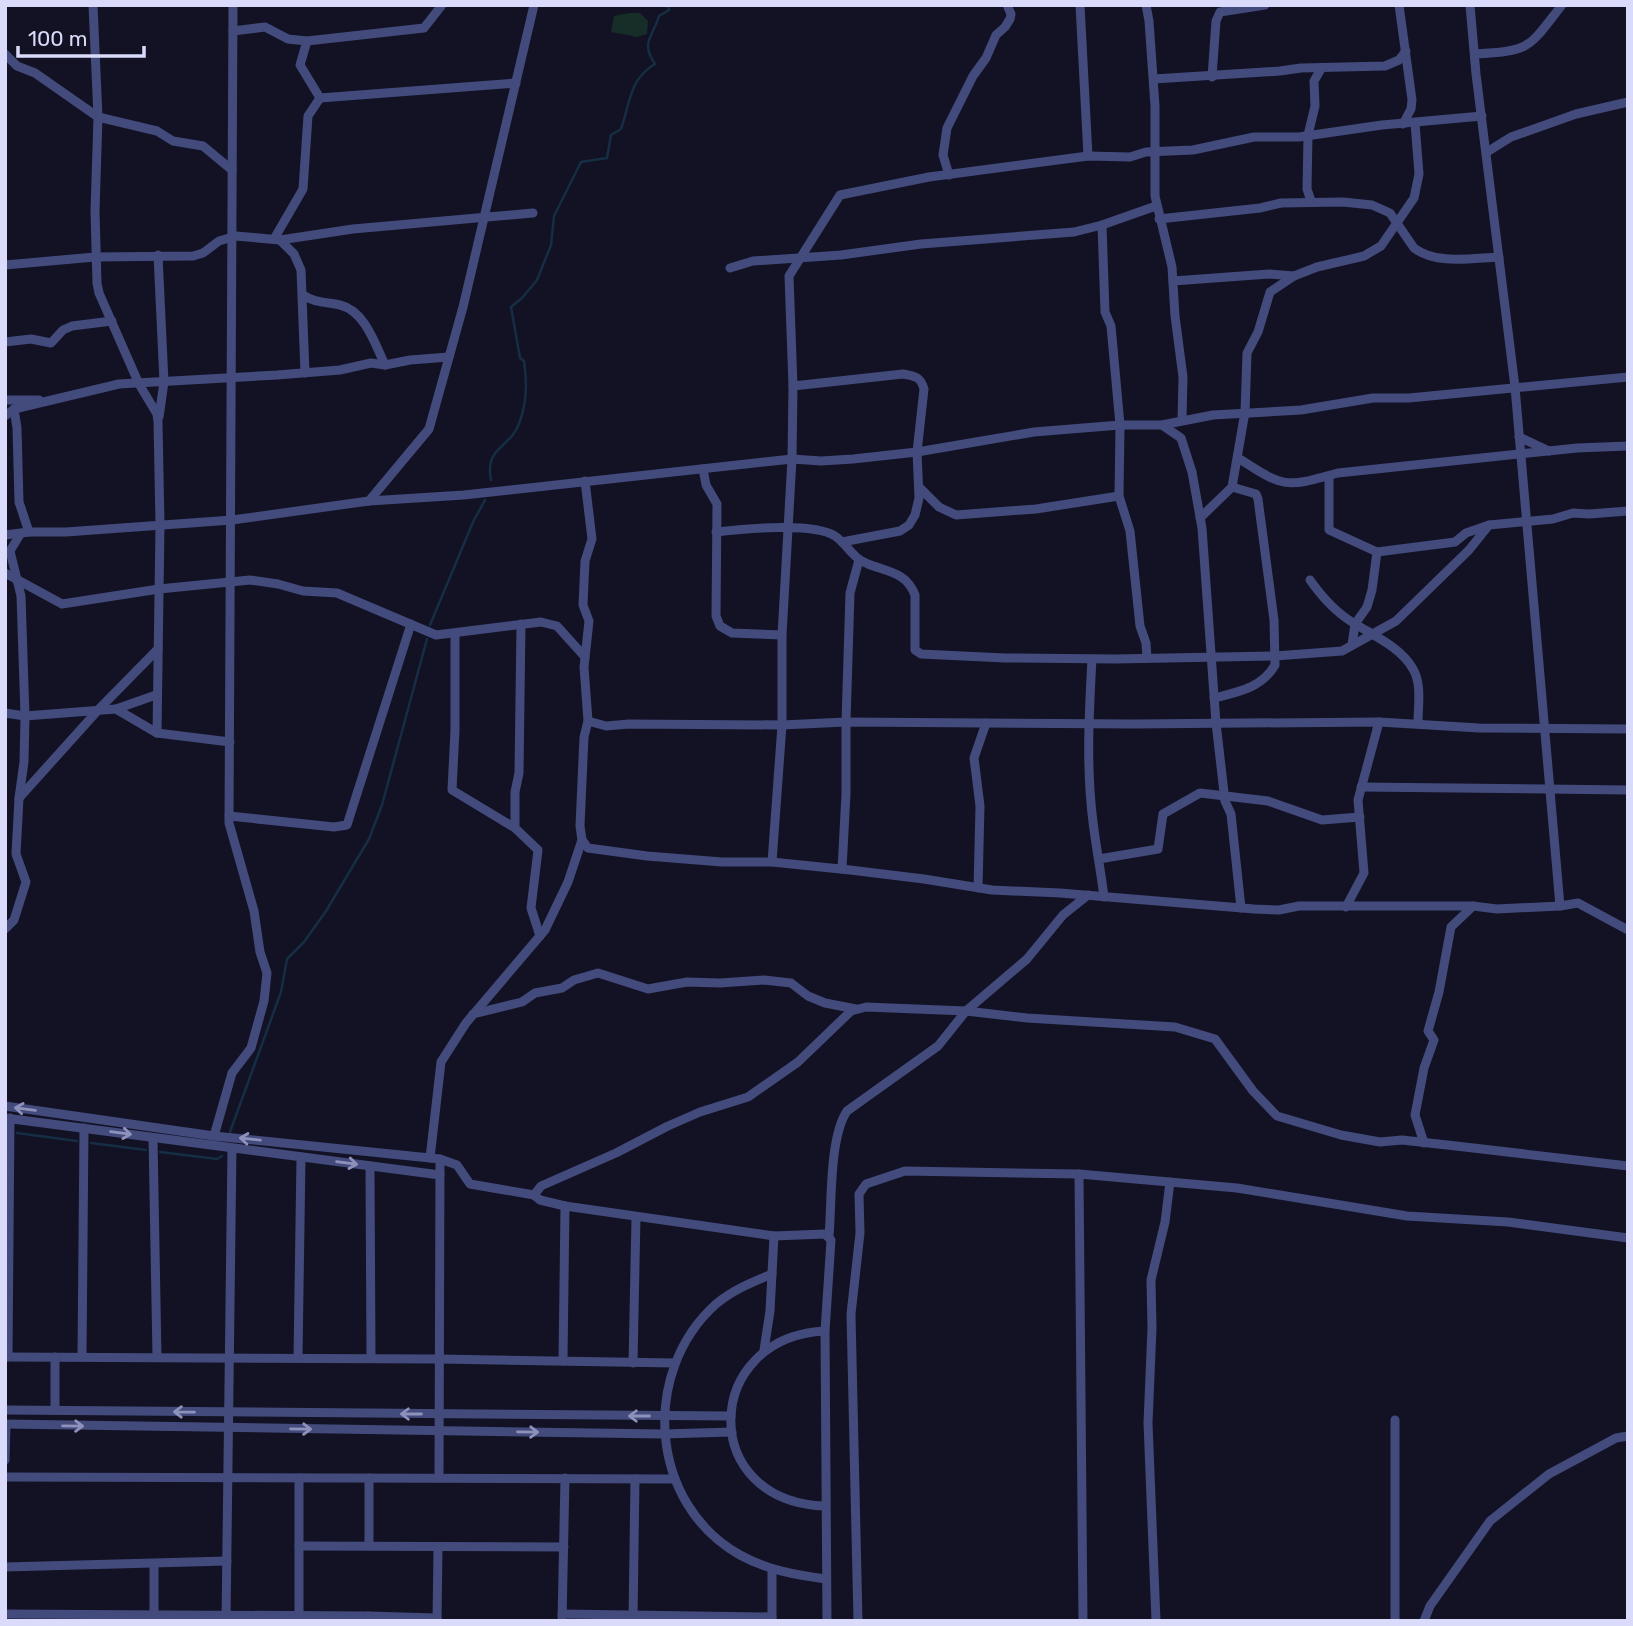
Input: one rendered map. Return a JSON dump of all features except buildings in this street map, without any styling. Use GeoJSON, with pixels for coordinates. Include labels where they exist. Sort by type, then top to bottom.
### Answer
{"type":"FeatureCollection","features":[{"type":"Feature","properties":{"kind":"street"},"geometry":{"type":"LineString","coordinates":[[93,5],[98,117],[95,257],[99,293],[139,384],[153,406],[158,422]]}},
{"type":"Feature","properties":{"kind":"street"},"geometry":{"type":"LineString","coordinates":[[214,1136],[232,1073],[251,1048],[264,1001],[267,973],[229,816],[233,5]]}},
{"type":"Feature","properties":{"kind":"street"},"geometry":{"type":"LineString","coordinates":[[233,31],[265,27],[288,39],[307,41],[424,28],[442,5]]}},
{"type":"Feature","properties":{"kind":"street"},"geometry":{"type":"LineString","coordinates":[[369,501],[429,429],[484,218],[534,5]]}},
{"type":"Feature","properties":{"kind":"street"},"geometry":{"type":"LineString","coordinates":[[1080,5],[1088,156]]}},
{"type":"Feature","properties":{"kind":"street"},"geometry":{"type":"LineString","coordinates":[[1146,5],[1154,79],[1156,206],[1172,267],[1183,377],[1182,420]]}},
{"type":"Feature","properties":{"kind":"street"},"geometry":{"type":"LineString","coordinates":[[1212,76],[1216,21],[1220,12],[1265,5]]}},
{"type":"Feature","properties":{"kind":"street"},"geometry":{"type":"LineString","coordinates":[[1399,5],[1412,100],[1411,109],[1403,124]]}},
{"type":"Feature","properties":{"kind":"street"},"geometry":{"type":"LineString","coordinates":[[1470,5],[1520,437],[1560,906]]}},
{"type":"Feature","properties":{"kind":"street"},"geometry":{"type":"LineString","coordinates":[[1551,5],[1553,17]]}},
{"type":"Feature","properties":{"kind":"street"},"geometry":{"type":"LineString","coordinates":[[1475,54],[1516,51],[1537,39],[1562,5]]}},
{"type":"Feature","properties":{"kind":"street"},"geometry":{"type":"LineString","coordinates":[[949,175],[943,155],[947,128],[996,36],[1010,19],[1009,6]]}},
{"type":"Feature","properties":{"kind":"street"},"geometry":{"type":"LineString","coordinates":[[307,41],[300,65],[320,99]]}},
{"type":"Feature","properties":{"kind":"street"},"geometry":{"type":"LineString","coordinates":[[1154,79],[1301,68],[1392,65],[1406,51]]}},
{"type":"Feature","properties":{"kind":"street"},"geometry":{"type":"LineString","coordinates":[[5,54],[18,66],[35,73],[98,117],[156,131],[173,141],[203,146],[232,170]]}},
{"type":"Feature","properties":{"kind":"street"},"geometry":{"type":"LineString","coordinates":[[5,67],[18,66]]}},
{"type":"Feature","properties":{"kind":"street"},"geometry":{"type":"LineString","coordinates":[[1311,201],[1307,189],[1308,135],[1315,106],[1314,81],[1321,69]]}},
{"type":"Feature","properties":{"kind":"street"},"geometry":{"type":"LineString","coordinates":[[320,99],[516,83]]}},
{"type":"Feature","properties":{"kind":"street"},"geometry":{"type":"LineString","coordinates":[[277,240],[303,190],[308,116],[320,99]]}},
{"type":"Feature","properties":{"kind":"street"},"geometry":{"type":"LineString","coordinates":[[1487,152],[1511,137],[1576,114],[1628,102]]}},
{"type":"Feature","properties":{"kind":"street"},"geometry":{"type":"LineString","coordinates":[[772,862],[782,725],[782,635],[792,459],[793,386],[789,276],[840,195],[911,180],[1088,156],[1130,157],[1155,152],[1193,150],[1254,137],[1308,135],[1482,116]]}},
{"type":"Feature","properties":{"kind":"street"},"geometry":{"type":"LineString","coordinates":[[1200,518],[1232,487],[1245,412],[1247,353],[1258,332],[1270,292],[1294,276],[1373,252],[1381,246],[1414,198],[1419,174],[1415,123]]}},
{"type":"Feature","properties":{"kind":"street"},"geometry":{"type":"LineString","coordinates":[[1159,219],[1311,201],[1320,204],[1343,202],[1372,205],[1390,214],[1398,222],[1413,248],[1419,252],[1437,257],[1499,257]]}},
{"type":"Feature","properties":{"kind":"street"},"geometry":{"type":"LineString","coordinates":[[730,268],[753,261],[1074,232],[1156,206]]}},
{"type":"Feature","properties":{"kind":"street"},"geometry":{"type":"LineString","coordinates":[[5,265],[95,257],[193,256],[232,237],[277,240],[353,229],[533,213]]}},
{"type":"Feature","properties":{"kind":"street"},"geometry":{"type":"LineString","coordinates":[[1102,225],[1105,312],[1111,326],[1119,425],[1119,496],[1130,531],[1140,626],[1146,643],[1147,658]]}},
{"type":"Feature","properties":{"kind":"street"},"geometry":{"type":"LineString","coordinates":[[277,240],[294,254],[301,270],[305,373]]}},
{"type":"Feature","properties":{"kind":"street"},"geometry":{"type":"LineString","coordinates":[[156,733],[160,525],[158,422],[164,382],[158,255]]}},
{"type":"Feature","properties":{"kind":"street"},"geometry":{"type":"LineString","coordinates":[[1172,281],[1269,274],[1294,276]]}},
{"type":"Feature","properties":{"kind":"street"},"geometry":{"type":"LineString","coordinates":[[303,295],[314,301],[343,306],[356,313],[385,365]]}},
{"type":"Feature","properties":{"kind":"street"},"geometry":{"type":"LineString","coordinates":[[5,342],[31,339],[51,342],[63,330],[72,326],[112,321]]}},
{"type":"Feature","properties":{"kind":"street"},"geometry":{"type":"LineString","coordinates":[[5,416],[13,409],[119,384],[305,373],[340,370],[371,363],[385,365],[449,357]]}},
{"type":"Feature","properties":{"kind":"street"},"geometry":{"type":"LineString","coordinates":[[793,386],[903,374],[915,376],[922,381],[924,389],[917,452],[919,487],[917,506],[909,525],[900,531],[842,542]]}},
{"type":"Feature","properties":{"kind":"street"},"geometry":{"type":"LineString","coordinates":[[5,535],[232,520],[369,501],[464,495],[792,459],[821,461],[917,452],[1034,432],[1119,425],[1162,425],[1245,412],[1266,414],[1301,410],[1373,398],[1409,398],[1628,377]]}},
{"type":"Feature","properties":{"kind":"street"},"geometry":{"type":"LineString","coordinates":[[5,400],[17,398],[48,401]]}},
{"type":"Feature","properties":{"kind":"street"},"geometry":{"type":"LineString","coordinates":[[13,409],[17,428],[19,502],[25,532]]}},
{"type":"Feature","properties":{"kind":"street"},"geometry":{"type":"LineString","coordinates":[[1162,425],[1181,438],[1192,472],[1200,518],[1216,723],[1224,796],[1231,814],[1241,908]]}},
{"type":"Feature","properties":{"kind":"street"},"geometry":{"type":"LineString","coordinates":[[1520,437],[1551,451]]}},
{"type":"Feature","properties":{"kind":"street"},"geometry":{"type":"LineString","coordinates":[[1238,457],[1264,475],[1284,484],[1306,482],[1329,475],[1551,451],[1628,446]]}},
{"type":"Feature","properties":{"kind":"street"},"geometry":{"type":"LineString","coordinates":[[703,469],[706,485],[717,504],[716,616],[720,626],[732,633],[782,635]]}},
{"type":"Feature","properties":{"kind":"street"},"geometry":{"type":"LineString","coordinates":[[1329,475],[1329,530],[1377,552],[1455,542],[1466,533],[1489,525],[1553,519],[1573,513],[1628,511]]}},
{"type":"Feature","properties":{"kind":"street"},"geometry":{"type":"LineString","coordinates":[[439,1478],[440,1175],[435,1158],[441,1062],[473,1014],[545,930],[568,882],[582,840],[580,786],[588,721],[585,657],[589,621],[583,605],[585,561],[593,539],[585,481]]}},
{"type":"Feature","properties":{"kind":"street"},"geometry":{"type":"LineString","coordinates":[[919,487],[939,507],[956,515],[1036,509],[1119,496]]}},
{"type":"Feature","properties":{"kind":"street"},"geometry":{"type":"LineString","coordinates":[[1214,698],[1251,688],[1261,682],[1275,665],[1271,589],[1258,499],[1251,491],[1232,487]]}},
{"type":"Feature","properties":{"kind":"street"},"geometry":{"type":"LineString","coordinates":[[716,532],[787,528],[821,530],[834,535],[859,560],[895,572],[912,587],[915,595],[915,650],[921,653],[1092,659],[1275,656],[1342,651],[1396,621],[1469,550],[1489,525]]}},
{"type":"Feature","properties":{"kind":"street"},"geometry":{"type":"LineString","coordinates":[[5,929],[14,920],[26,882],[16,854],[25,716],[21,596],[9,551],[25,532]]}},
{"type":"Feature","properties":{"kind":"street"},"geometry":{"type":"LineString","coordinates":[[1352,645],[1354,624],[1367,607],[1372,590],[1377,552]]}},
{"type":"Feature","properties":{"kind":"street"},"geometry":{"type":"LineString","coordinates":[[842,869],[850,593],[859,560]]}},
{"type":"Feature","properties":{"kind":"street"},"geometry":{"type":"LineString","coordinates":[[5,573],[62,604],[159,589],[250,580],[278,584],[303,592],[337,593],[436,635],[541,622],[557,626],[585,657]]}},
{"type":"Feature","properties":{"kind":"street"},"geometry":{"type":"LineString","coordinates":[[1310,580],[1325,601],[1354,624],[1397,651],[1413,668],[1418,683],[1418,723]]}},
{"type":"Feature","properties":{"kind":"street"},"geometry":{"type":"LineString","coordinates":[[229,816],[334,827],[347,825],[411,624]]}},
{"type":"Feature","properties":{"kind":"street"},"geometry":{"type":"LineString","coordinates":[[514,828],[515,792],[519,773],[522,624]]}},
{"type":"Feature","properties":{"kind":"street"},"geometry":{"type":"LineString","coordinates":[[454,634],[455,730],[452,790],[514,828],[538,850],[531,908],[540,936]]}},
{"type":"Feature","properties":{"kind":"street"},"geometry":{"type":"LineString","coordinates":[[19,798],[158,649]]}},
{"type":"Feature","properties":{"kind":"street"},"geometry":{"type":"LineString","coordinates":[[1092,659],[1088,723],[1093,821],[1104,897]]}},
{"type":"Feature","properties":{"kind":"street"},"geometry":{"type":"LineString","coordinates":[[5,713],[25,716],[116,709],[156,695]]}},
{"type":"Feature","properties":{"kind":"street"},"geometry":{"type":"LineString","coordinates":[[116,709],[156,733],[230,742]]}},
{"type":"Feature","properties":{"kind":"street"},"geometry":{"type":"LineString","coordinates":[[588,721],[606,726],[846,722],[1379,722],[1479,728],[1628,729]]}},
{"type":"Feature","properties":{"kind":"street"},"geometry":{"type":"LineString","coordinates":[[1346,907],[1364,873],[1358,800],[1379,722]]}},
{"type":"Feature","properties":{"kind":"street"},"geometry":{"type":"LineString","coordinates":[[978,888],[980,806],[974,758],[986,723]]}},
{"type":"Feature","properties":{"kind":"street"},"geometry":{"type":"LineString","coordinates":[[1361,787],[1628,790]]}},
{"type":"Feature","properties":{"kind":"street"},"geometry":{"type":"LineString","coordinates":[[1099,859],[1158,849],[1163,814],[1200,793],[1268,801],[1322,820],[1360,817]]}},
{"type":"Feature","properties":{"kind":"street"},"geometry":{"type":"LineString","coordinates":[[582,840],[588,848],[647,856],[722,862],[772,862],[924,878],[978,888],[1241,908],[1279,910],[1299,906],[1473,906],[1497,909],[1578,904],[1628,930]]}},
{"type":"Feature","properties":{"kind":"street"},"geometry":{"type":"LineString","coordinates":[[827,1621],[825,1331],[833,1168],[840,1122],[847,1111],[938,1046],[966,1011],[1027,959],[1063,915],[1088,895]]}},
{"type":"Feature","properties":{"kind":"street"},"geometry":{"type":"LineString","coordinates":[[1424,1143],[1415,1115],[1424,1068],[1434,1040],[1428,1031],[1439,992],[1451,928],[1473,906]]}},
{"type":"Feature","properties":{"kind":"street"},"geometry":{"type":"LineString","coordinates":[[473,1014],[522,1002],[535,993],[562,988],[574,980],[598,973],[648,989],[687,982],[777,981],[791,983],[808,996],[825,1003],[857,1009]]}},
{"type":"Feature","properties":{"kind":"street"},"geometry":{"type":"LineString","coordinates":[[534,1195],[541,1186],[668,1126],[700,1112],[748,1097],[798,1062],[851,1011],[866,1007],[966,1011],[1197,1031],[1214,1038],[1277,1115],[1340,1135],[1380,1142],[1402,1140],[1628,1166]]}},
{"type":"Feature","properties":{"kind":"street"},"geometry":{"type":"LineString","coordinates":[[5,1106],[214,1136],[435,1158],[457,1165],[470,1184],[534,1195],[540,1200],[565,1206],[774,1236],[825,1234],[829,1237]]}},
{"type":"Feature","properties":{"kind":"street"},"geometry":{"type":"LineString","coordinates":[[440,1175],[8,1118],[7,1357],[371,1358],[675,1363]]}},
{"type":"Feature","properties":{"kind":"street"},"geometry":{"type":"LineString","coordinates":[[82,1357],[84,1128]]}},
{"type":"Feature","properties":{"kind":"street"},"geometry":{"type":"LineString","coordinates":[[153,1138],[157,1357]]}},
{"type":"Feature","properties":{"kind":"street"},"geometry":{"type":"LineString","coordinates":[[226,1618],[232,1148]]}},
{"type":"Feature","properties":{"kind":"street"},"geometry":{"type":"LineString","coordinates":[[298,1358],[301,1157]]}},
{"type":"Feature","properties":{"kind":"street"},"geometry":{"type":"LineString","coordinates":[[370,1166],[371,1358]]}},
{"type":"Feature","properties":{"kind":"street"},"geometry":{"type":"LineString","coordinates":[[858,1621],[851,1314],[860,1233],[859,1194],[866,1184],[905,1171],[1079,1174],[1237,1188],[1407,1216],[1508,1222],[1628,1238]]}},
{"type":"Feature","properties":{"kind":"street"},"geometry":{"type":"LineString","coordinates":[[1079,1174],[1083,1621]]}},
{"type":"Feature","properties":{"kind":"street"},"geometry":{"type":"LineString","coordinates":[[1156,1621],[1149,1423],[1151,1280],[1165,1222],[1170,1182]]}},
{"type":"Feature","properties":{"kind":"street"},"geometry":{"type":"LineString","coordinates":[[562,1361],[565,1206]]}},
{"type":"Feature","properties":{"kind":"street"},"geometry":{"type":"LineString","coordinates":[[633,1363],[636,1217]]}},
{"type":"Feature","properties":{"kind":"street"},"geometry":{"type":"LineString","coordinates":[[764,1350],[769,1319],[774,1236]]}},
{"type":"Feature","properties":{"kind":"street"},"geometry":{"type":"LineString","coordinates":[[772,1274],[742,1286],[717,1304],[695,1327],[668,1382],[663,1434],[675,1479],[694,1515],[714,1537],[738,1554],[772,1569],[826,1579]]}},
{"type":"Feature","properties":{"kind":"street"},"geometry":{"type":"LineString","coordinates":[[825,1331],[801,1334],[764,1350],[742,1378],[734,1395],[731,1416],[737,1453],[748,1472],[764,1488],[782,1499],[803,1505],[825,1506]]}},
{"type":"Feature","properties":{"kind":"street"},"geometry":{"type":"LineString","coordinates":[[55,1357],[55,1410]]}},
{"type":"Feature","properties":{"kind":"street"},"geometry":{"type":"LineString","coordinates":[[5,1410],[731,1416]]}},
{"type":"Feature","properties":{"kind":"street"},"geometry":{"type":"LineString","coordinates":[[1395,1420],[1395,1621]]}},
{"type":"Feature","properties":{"kind":"street"},"geometry":{"type":"LineString","coordinates":[[5,1460],[6,1424],[663,1434],[732,1432]]}},
{"type":"Feature","properties":{"kind":"street"},"geometry":{"type":"LineString","coordinates":[[1424,1621],[1430,1606],[1489,1521],[1549,1474],[1616,1438],[1628,1436]]}},
{"type":"Feature","properties":{"kind":"street"},"geometry":{"type":"LineString","coordinates":[[5,1477],[675,1479]]}},
{"type":"Feature","properties":{"kind":"street"},"geometry":{"type":"LineString","coordinates":[[299,1478],[299,1618]]}},
{"type":"Feature","properties":{"kind":"street"},"geometry":{"type":"LineString","coordinates":[[369,1478],[369,1546]]}},
{"type":"Feature","properties":{"kind":"street"},"geometry":{"type":"LineString","coordinates":[[565,1478],[562,1617],[772,1619],[772,1569]]}},
{"type":"Feature","properties":{"kind":"street"},"geometry":{"type":"LineString","coordinates":[[633,1618],[635,1479]]}},
{"type":"Feature","properties":{"kind":"street"},"geometry":{"type":"LineString","coordinates":[[299,1546],[564,1548]]}},
{"type":"Feature","properties":{"kind":"street"},"geometry":{"type":"LineString","coordinates":[[5,1614],[81,1618],[437,1619],[438,1547]]}},
{"type":"Feature","properties":{"kind":"street"},"geometry":{"type":"LineString","coordinates":[[5,1567],[227,1561]]}},
{"type":"Feature","properties":{"kind":"street"},"geometry":{"type":"LineString","coordinates":[[154,1564],[154,1618]]}},
{"type":"Feature","properties":{"kind":"green space"},"geometry":{"type":"Polygon","coordinates":[[[640,13],[648,21],[647,34],[637,37],[611,32],[614,16],[640,13]]]}},
{"type":"Feature","properties":{"kind":"waterway"},"geometry":{"type":"LineString","coordinates":[[491,480],[491,460],[516,430],[525,399],[524,361],[520,358],[511,307],[537,280],[551,245],[554,216],[581,162],[607,158],[611,135],[621,129],[635,85],[646,70],[655,64],[648,50],[649,40],[659,16],[669,10],[668,5]]}},
{"type":"Feature","properties":{"kind":"waterway"},"geometry":{"type":"LineString","coordinates":[[430,625],[473,522],[485,500]]}},
{"type":"Feature","properties":{"kind":"waterway"},"geometry":{"type":"LineString","coordinates":[[230,1132],[281,992],[287,959],[304,942],[326,911],[369,839],[382,805],[427,639]]}},
{"type":"Feature","properties":{"kind":"waterway"},"geometry":{"type":"LineString","coordinates":[[17,1133],[77,1141]]}},
{"type":"Feature","properties":{"kind":"waterway"},"geometry":{"type":"LineString","coordinates":[[91,1143],[146,1150]]}},
{"type":"Feature","properties":{"kind":"waterway"},"geometry":{"type":"LineString","coordinates":[[160,1152],[217,1159],[222,1156]]}}]}
